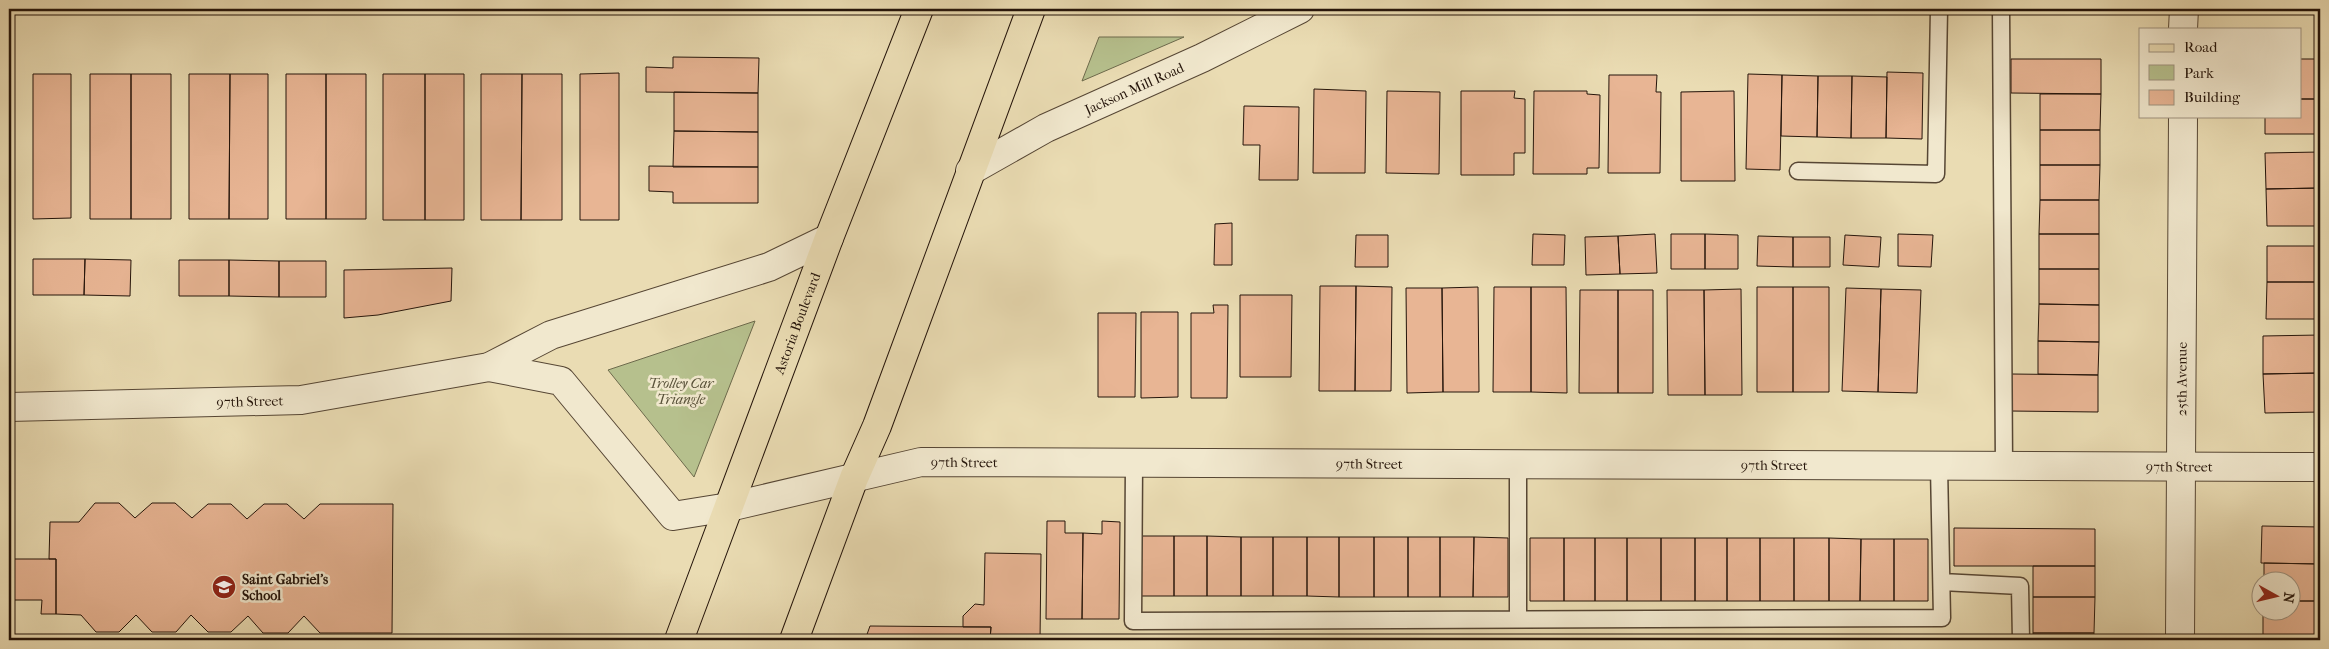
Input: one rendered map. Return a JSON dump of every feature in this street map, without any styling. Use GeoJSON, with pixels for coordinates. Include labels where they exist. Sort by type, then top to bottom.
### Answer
{"type":"FeatureCollection","features":[{"type":"Feature","properties":{"kind":"main road","name":"Astoria Boulevard"},"geometry":{"type":"LineString","coordinates":[[679,640],[829,238],[919,9]]}},
{"type":"Feature","properties":{"kind":"main road"},"geometry":{"type":"LineString","coordinates":[[794,640],[854,478],[877,426],[1031,9]]}},
{"type":"Feature","properties":{"kind":"street","name":"Jackson Mill Road"},"geometry":{"type":"LineString","coordinates":[[970,170],[1046,128],[1202,58],[1300,9]]}},
{"type":"Feature","properties":{"kind":"street"},"geometry":{"type":"LineString","coordinates":[[2183,28],[2184,9]]}},
{"type":"Feature","properties":{"kind":"street","name":"25th Avenue"},"geometry":{"type":"LineString","coordinates":[[2180,640],[2183,118]]}},
{"type":"Feature","properties":{"kind":"street","name":"97th Street"},"geometry":{"type":"LineString","coordinates":[[9,408],[301,400],[489,367],[552,335],[768,267],[829,238]]}},
{"type":"Feature","properties":{"kind":"street","name":"97th Street"},"geometry":{"type":"LineString","coordinates":[[489,367],[561,381],[673,516],[729,507],[921,462],[2320,467]]}},
{"type":"Feature","properties":{"kind":"lane"},"geometry":{"type":"LineString","coordinates":[[1798,171],[1936,174],[1939,9]]}},
{"type":"Feature","properties":{"kind":"lane"},"geometry":{"type":"LineString","coordinates":[[2002,9],[2004,466]]}},
{"type":"Feature","properties":{"kind":"lane"},"geometry":{"type":"LineString","coordinates":[[1134,463],[1133,621],[1942,618],[1939,466]]}},
{"type":"Feature","properties":{"kind":"lane"},"geometry":{"type":"LineString","coordinates":[[1518,465],[1518,619]]}},
{"type":"Feature","properties":{"kind":"lane"},"geometry":{"type":"LineString","coordinates":[[1942,582],[2020,586],[2021,640]]}},
{"type":"Feature","properties":{"kind":"green space"},"geometry":{"type":"Polygon","coordinates":[[[1099,37],[1184,37],[1082,81],[1099,37]]]}},
{"type":"Feature","properties":{"kind":"green space","name":"Trolley Car Triangle"},"geometry":{"type":"Polygon","coordinates":[[[755,321],[694,477],[608,370],[755,321]]]}},
{"type":"Feature","properties":{"kind":"building"},"geometry":{"type":"Polygon","coordinates":[[[673,57],[759,58],[758,93],[646,92],[646,67],[673,68],[673,57]]]}},
{"type":"Feature","properties":{"kind":"building"},"geometry":{"type":"Polygon","coordinates":[[[2011,59],[2101,59],[2101,94],[2011,93],[2011,59]]]}},
{"type":"Feature","properties":{"kind":"building"},"geometry":{"type":"Polygon","coordinates":[[[2302,59],[2320,59],[2320,99],[2302,99],[2302,59]]]}},
{"type":"Feature","properties":{"kind":"building"},"geometry":{"type":"Polygon","coordinates":[[[1887,72],[1923,73],[1922,139],[1886,138],[1887,72]]]}},
{"type":"Feature","properties":{"kind":"building"},"geometry":{"type":"Polygon","coordinates":[[[619,73],[619,220],[580,220],[580,74],[619,73]]]}},
{"type":"Feature","properties":{"kind":"building"},"geometry":{"type":"Polygon","coordinates":[[[9,74],[11,74],[11,349],[9,349],[9,74]]]}},
{"type":"Feature","properties":{"kind":"building"},"geometry":{"type":"Polygon","coordinates":[[[33,74],[71,74],[71,218],[33,219],[33,74]]]}},
{"type":"Feature","properties":{"kind":"building"},"geometry":{"type":"Polygon","coordinates":[[[90,74],[131,74],[131,219],[90,219],[90,74]]]}},
{"type":"Feature","properties":{"kind":"building"},"geometry":{"type":"Polygon","coordinates":[[[131,74],[171,74],[171,219],[131,219],[131,74]]]}},
{"type":"Feature","properties":{"kind":"building"},"geometry":{"type":"Polygon","coordinates":[[[189,74],[230,74],[229,219],[189,219],[189,74]]]}},
{"type":"Feature","properties":{"kind":"building"},"geometry":{"type":"Polygon","coordinates":[[[230,74],[268,74],[268,219],[229,219],[230,74]]]}},
{"type":"Feature","properties":{"kind":"building"},"geometry":{"type":"Polygon","coordinates":[[[286,74],[326,74],[326,219],[286,219],[286,74]]]}},
{"type":"Feature","properties":{"kind":"building"},"geometry":{"type":"Polygon","coordinates":[[[326,74],[366,74],[366,219],[326,219],[326,74]]]}},
{"type":"Feature","properties":{"kind":"building"},"geometry":{"type":"Polygon","coordinates":[[[383,74],[425,74],[425,220],[383,220],[383,74]]]}},
{"type":"Feature","properties":{"kind":"building"},"geometry":{"type":"Polygon","coordinates":[[[425,74],[464,74],[464,220],[425,220],[425,74]]]}},
{"type":"Feature","properties":{"kind":"building"},"geometry":{"type":"Polygon","coordinates":[[[481,74],[522,74],[521,220],[481,220],[481,74]]]}},
{"type":"Feature","properties":{"kind":"building"},"geometry":{"type":"Polygon","coordinates":[[[522,74],[562,74],[562,220],[521,220],[522,74]]]}},
{"type":"Feature","properties":{"kind":"building"},"geometry":{"type":"Polygon","coordinates":[[[1748,74],[1782,75],[1780,170],[1746,169],[1748,74]]]}},
{"type":"Feature","properties":{"kind":"building"},"geometry":{"type":"Polygon","coordinates":[[[1609,75],[1657,75],[1656,92],[1661,92],[1660,173],[1608,173],[1609,75]]]}},
{"type":"Feature","properties":{"kind":"building"},"geometry":{"type":"Polygon","coordinates":[[[1782,75],[1818,76],[1817,137],[1781,136],[1782,75]]]}},
{"type":"Feature","properties":{"kind":"building"},"geometry":{"type":"Polygon","coordinates":[[[1818,76],[1852,76],[1851,138],[1817,137],[1818,76]]]}},
{"type":"Feature","properties":{"kind":"building"},"geometry":{"type":"Polygon","coordinates":[[[1852,76],[1887,77],[1886,138],[1851,138],[1852,76]]]}},
{"type":"Feature","properties":{"kind":"building"},"geometry":{"type":"Polygon","coordinates":[[[1314,89],[1366,91],[1365,173],[1313,173],[1314,89]]]}},
{"type":"Feature","properties":{"kind":"building"},"geometry":{"type":"Polygon","coordinates":[[[1387,91],[1440,92],[1439,174],[1386,173],[1387,91]]]}},
{"type":"Feature","properties":{"kind":"building"},"geometry":{"type":"Polygon","coordinates":[[[1461,91],[1515,91],[1514,98],[1525,99],[1525,153],[1514,153],[1514,175],[1461,175],[1461,91]]]}},
{"type":"Feature","properties":{"kind":"building"},"geometry":{"type":"Polygon","coordinates":[[[1534,91],[1587,91],[1587,94],[1600,95],[1599,168],[1587,168],[1587,174],[1533,174],[1534,91]]]}},
{"type":"Feature","properties":{"kind":"building"},"geometry":{"type":"Polygon","coordinates":[[[1734,91],[1735,181],[1681,181],[1681,92],[1734,91]]]}},
{"type":"Feature","properties":{"kind":"building"},"geometry":{"type":"Polygon","coordinates":[[[674,92],[758,93],[758,132],[674,131],[674,92]]]}},
{"type":"Feature","properties":{"kind":"building"},"geometry":{"type":"Polygon","coordinates":[[[2040,94],[2101,94],[2100,130],[2040,130],[2040,94]]]}},
{"type":"Feature","properties":{"kind":"building"},"geometry":{"type":"Polygon","coordinates":[[[2302,99],[2320,99],[2320,134],[2265,134],[2265,118],[2302,118],[2302,99]]]}},
{"type":"Feature","properties":{"kind":"building"},"geometry":{"type":"Polygon","coordinates":[[[1244,106],[1299,107],[1298,180],[1259,180],[1260,145],[1243,145],[1244,106]]]}},
{"type":"Feature","properties":{"kind":"building"},"geometry":{"type":"Polygon","coordinates":[[[2040,130],[2100,130],[2100,165],[2040,165],[2040,130]]]}},
{"type":"Feature","properties":{"kind":"building"},"geometry":{"type":"Polygon","coordinates":[[[674,131],[758,132],[758,167],[673,167],[674,131]]]}},
{"type":"Feature","properties":{"kind":"building"},"geometry":{"type":"Polygon","coordinates":[[[2320,152],[2320,188],[2266,189],[2265,153],[2320,152]]]}},
{"type":"Feature","properties":{"kind":"building"},"geometry":{"type":"Polygon","coordinates":[[[2040,165],[2100,165],[2099,200],[2040,200],[2040,165]]]}},
{"type":"Feature","properties":{"kind":"building"},"geometry":{"type":"Polygon","coordinates":[[[649,166],[758,167],[758,203],[673,203],[673,192],[649,191],[649,166]]]}},
{"type":"Feature","properties":{"kind":"building"},"geometry":{"type":"Polygon","coordinates":[[[2320,188],[2320,226],[2267,226],[2266,189],[2320,188]]]}},
{"type":"Feature","properties":{"kind":"building"},"geometry":{"type":"Polygon","coordinates":[[[2040,200],[2099,200],[2099,234],[2039,234],[2040,200]]]}},
{"type":"Feature","properties":{"kind":"building"},"geometry":{"type":"Polygon","coordinates":[[[1232,223],[1232,265],[1214,265],[1215,224],[1232,223]]]}},
{"type":"Feature","properties":{"kind":"building"},"geometry":{"type":"Polygon","coordinates":[[[1533,234],[1565,235],[1564,265],[1532,265],[1533,234]]]}},
{"type":"Feature","properties":{"kind":"building"},"geometry":{"type":"Polygon","coordinates":[[[1655,234],[1657,273],[1620,274],[1618,236],[1655,234]]]}},
{"type":"Feature","properties":{"kind":"building"},"geometry":{"type":"Polygon","coordinates":[[[1671,234],[1705,234],[1705,269],[1671,269],[1671,234]]]}},
{"type":"Feature","properties":{"kind":"building"},"geometry":{"type":"Polygon","coordinates":[[[1705,234],[1738,235],[1738,269],[1705,269],[1705,234]]]}},
{"type":"Feature","properties":{"kind":"building"},"geometry":{"type":"Polygon","coordinates":[[[1898,234],[1933,235],[1931,267],[1898,266],[1898,234]]]}},
{"type":"Feature","properties":{"kind":"building"},"geometry":{"type":"Polygon","coordinates":[[[2039,234],[2099,234],[2099,269],[2039,269],[2039,234]]]}},
{"type":"Feature","properties":{"kind":"building"},"geometry":{"type":"Polygon","coordinates":[[[1356,235],[1388,235],[1388,267],[1355,267],[1356,235]]]}},
{"type":"Feature","properties":{"kind":"building"},"geometry":{"type":"Polygon","coordinates":[[[1845,235],[1881,237],[1879,267],[1843,265],[1845,235]]]}},
{"type":"Feature","properties":{"kind":"building"},"geometry":{"type":"Polygon","coordinates":[[[1618,236],[1620,274],[1586,275],[1585,237],[1618,236]]]}},
{"type":"Feature","properties":{"kind":"building"},"geometry":{"type":"Polygon","coordinates":[[[1758,236],[1793,237],[1793,267],[1757,266],[1758,236]]]}},
{"type":"Feature","properties":{"kind":"building"},"geometry":{"type":"Polygon","coordinates":[[[1793,237],[1830,237],[1830,267],[1793,267],[1793,237]]]}},
{"type":"Feature","properties":{"kind":"building"},"geometry":{"type":"Polygon","coordinates":[[[2267,246],[2320,246],[2320,282],[2267,282],[2267,246]]]}},
{"type":"Feature","properties":{"kind":"building"},"geometry":{"type":"Polygon","coordinates":[[[33,259],[85,259],[84,295],[33,295],[33,259]]]}},
{"type":"Feature","properties":{"kind":"building"},"geometry":{"type":"Polygon","coordinates":[[[85,259],[131,260],[130,296],[84,295],[85,259]]]}},
{"type":"Feature","properties":{"kind":"building"},"geometry":{"type":"Polygon","coordinates":[[[179,260],[229,260],[229,296],[179,296],[179,260]]]}},
{"type":"Feature","properties":{"kind":"building"},"geometry":{"type":"Polygon","coordinates":[[[229,260],[279,261],[279,297],[229,296],[229,260]]]}},
{"type":"Feature","properties":{"kind":"building"},"geometry":{"type":"Polygon","coordinates":[[[279,261],[326,261],[326,297],[279,297],[279,261]]]}},
{"type":"Feature","properties":{"kind":"building"},"geometry":{"type":"Polygon","coordinates":[[[452,268],[451,301],[378,315],[344,318],[344,270],[452,268]]]}},
{"type":"Feature","properties":{"kind":"building"},"geometry":{"type":"Polygon","coordinates":[[[2039,269],[2099,269],[2099,305],[2039,304],[2039,269]]]}},
{"type":"Feature","properties":{"kind":"building"},"geometry":{"type":"Polygon","coordinates":[[[2267,282],[2320,282],[2320,319],[2266,319],[2267,282]]]}},
{"type":"Feature","properties":{"kind":"building"},"geometry":{"type":"Polygon","coordinates":[[[1320,286],[1356,286],[1355,391],[1319,391],[1320,286]]]}},
{"type":"Feature","properties":{"kind":"building"},"geometry":{"type":"Polygon","coordinates":[[[1356,286],[1392,287],[1391,391],[1355,391],[1356,286]]]}},
{"type":"Feature","properties":{"kind":"building"},"geometry":{"type":"Polygon","coordinates":[[[1478,287],[1479,392],[1443,392],[1442,288],[1478,287]]]}},
{"type":"Feature","properties":{"kind":"building"},"geometry":{"type":"Polygon","coordinates":[[[1494,287],[1531,287],[1531,392],[1493,392],[1494,287]]]}},
{"type":"Feature","properties":{"kind":"building"},"geometry":{"type":"Polygon","coordinates":[[[1531,287],[1566,287],[1567,393],[1531,392],[1531,287]]]}},
{"type":"Feature","properties":{"kind":"building"},"geometry":{"type":"Polygon","coordinates":[[[1757,287],[1793,287],[1793,392],[1757,392],[1757,287]]]}},
{"type":"Feature","properties":{"kind":"building"},"geometry":{"type":"Polygon","coordinates":[[[1793,287],[1829,287],[1829,392],[1793,392],[1793,287]]]}},
{"type":"Feature","properties":{"kind":"building"},"geometry":{"type":"Polygon","coordinates":[[[1406,288],[1442,288],[1443,392],[1407,393],[1406,288]]]}},
{"type":"Feature","properties":{"kind":"building"},"geometry":{"type":"Polygon","coordinates":[[[1846,288],[1881,289],[1878,392],[1842,391],[1846,288]]]}},
{"type":"Feature","properties":{"kind":"building"},"geometry":{"type":"Polygon","coordinates":[[[1741,289],[1742,395],[1705,395],[1704,290],[1741,289]]]}},
{"type":"Feature","properties":{"kind":"building"},"geometry":{"type":"Polygon","coordinates":[[[1881,289],[1921,290],[1917,393],[1878,392],[1881,289]]]}},
{"type":"Feature","properties":{"kind":"building"},"geometry":{"type":"Polygon","coordinates":[[[1580,290],[1618,290],[1618,393],[1579,393],[1580,290]]]}},
{"type":"Feature","properties":{"kind":"building"},"geometry":{"type":"Polygon","coordinates":[[[1618,290],[1653,290],[1653,393],[1618,393],[1618,290]]]}},
{"type":"Feature","properties":{"kind":"building"},"geometry":{"type":"Polygon","coordinates":[[[1667,290],[1704,290],[1705,395],[1668,395],[1667,290]]]}},
{"type":"Feature","properties":{"kind":"building"},"geometry":{"type":"Polygon","coordinates":[[[1240,295],[1292,295],[1291,377],[1240,377],[1240,295]]]}},
{"type":"Feature","properties":{"kind":"building"},"geometry":{"type":"Polygon","coordinates":[[[2039,304],[2099,305],[2099,342],[2038,341],[2039,304]]]}},
{"type":"Feature","properties":{"kind":"building"},"geometry":{"type":"Polygon","coordinates":[[[1213,305],[1228,305],[1227,398],[1191,398],[1191,313],[1214,313],[1213,305]]]}},
{"type":"Feature","properties":{"kind":"building"},"geometry":{"type":"Polygon","coordinates":[[[1141,312],[1178,312],[1178,397],[1141,398],[1141,312]]]}},
{"type":"Feature","properties":{"kind":"building"},"geometry":{"type":"Polygon","coordinates":[[[1098,313],[1136,313],[1135,397],[1098,397],[1098,313]]]}},
{"type":"Feature","properties":{"kind":"building"},"geometry":{"type":"Polygon","coordinates":[[[2320,335],[2320,373],[2263,374],[2263,336],[2320,335]]]}},
{"type":"Feature","properties":{"kind":"building"},"geometry":{"type":"Polygon","coordinates":[[[2038,341],[2099,342],[2098,375],[2038,374],[2038,341]]]}},
{"type":"Feature","properties":{"kind":"building"},"geometry":{"type":"Polygon","coordinates":[[[2320,373],[2320,412],[2265,413],[2263,374],[2320,373]]]}},
{"type":"Feature","properties":{"kind":"building"},"geometry":{"type":"Polygon","coordinates":[[[2011,374],[2098,375],[2098,412],[2010,411],[2011,374]]]}},
{"type":"Feature","properties":{"kind":"building","name":"Saint Gabriel's School"},"geometry":{"type":"Polygon","coordinates":[[[95,503],[119,503],[135,518],[152,503],[175,503],[192,518],[208,504],[231,504],[247,519],[264,504],[287,504],[304,519],[320,504],[393,504],[392,633],[320,633],[304,616],[288,633],[263,633],[248,616],[231,632],[208,632],[191,615],[176,632],[152,632],[136,615],[119,632],[96,632],[81,615],[56,614],[56,559],[49,559],[50,522],[79,522],[95,503]]]}},
{"type":"Feature","properties":{"kind":"building"},"geometry":{"type":"Polygon","coordinates":[[[1047,521],[1065,521],[1065,533],[1083,533],[1082,619],[1046,619],[1047,521]]]}},
{"type":"Feature","properties":{"kind":"building"},"geometry":{"type":"Polygon","coordinates":[[[1102,521],[1120,522],[1119,619],[1082,619],[1083,533],[1102,534],[1102,521]]]}},
{"type":"Feature","properties":{"kind":"building"},"geometry":{"type":"Polygon","coordinates":[[[2262,526],[2320,527],[2320,564],[2261,563],[2262,526]]]}},
{"type":"Feature","properties":{"kind":"building"},"geometry":{"type":"Polygon","coordinates":[[[1954,528],[2095,529],[2095,566],[1954,566],[1954,528]]]}},
{"type":"Feature","properties":{"kind":"building"},"geometry":{"type":"Polygon","coordinates":[[[1141,536],[1174,536],[1174,596],[1141,596],[1141,536]]]}},
{"type":"Feature","properties":{"kind":"building"},"geometry":{"type":"Polygon","coordinates":[[[1174,536],[1207,536],[1207,596],[1174,596],[1174,536]]]}},
{"type":"Feature","properties":{"kind":"building"},"geometry":{"type":"Polygon","coordinates":[[[1207,536],[1241,537],[1241,596],[1207,596],[1207,536]]]}},
{"type":"Feature","properties":{"kind":"building"},"geometry":{"type":"Polygon","coordinates":[[[1241,537],[1273,537],[1273,596],[1241,596],[1241,537]]]}},
{"type":"Feature","properties":{"kind":"building"},"geometry":{"type":"Polygon","coordinates":[[[1273,537],[1307,537],[1307,596],[1273,596],[1273,537]]]}},
{"type":"Feature","properties":{"kind":"building"},"geometry":{"type":"Polygon","coordinates":[[[1307,537],[1339,537],[1339,597],[1307,596],[1307,537]]]}},
{"type":"Feature","properties":{"kind":"building"},"geometry":{"type":"Polygon","coordinates":[[[1339,537],[1374,537],[1374,597],[1339,597],[1339,537]]]}},
{"type":"Feature","properties":{"kind":"building"},"geometry":{"type":"Polygon","coordinates":[[[1374,537],[1408,537],[1408,597],[1374,597],[1374,537]]]}},
{"type":"Feature","properties":{"kind":"building"},"geometry":{"type":"Polygon","coordinates":[[[1408,537],[1440,537],[1440,597],[1408,597],[1408,537]]]}},
{"type":"Feature","properties":{"kind":"building"},"geometry":{"type":"Polygon","coordinates":[[[1440,537],[1474,537],[1473,597],[1440,597],[1440,537]]]}},
{"type":"Feature","properties":{"kind":"building"},"geometry":{"type":"Polygon","coordinates":[[[1474,537],[1508,538],[1508,597],[1473,597],[1474,537]]]}},
{"type":"Feature","properties":{"kind":"building"},"geometry":{"type":"Polygon","coordinates":[[[1530,538],[1564,538],[1564,601],[1530,601],[1530,538]]]}},
{"type":"Feature","properties":{"kind":"building"},"geometry":{"type":"Polygon","coordinates":[[[1564,538],[1595,538],[1595,601],[1564,601],[1564,538]]]}},
{"type":"Feature","properties":{"kind":"building"},"geometry":{"type":"Polygon","coordinates":[[[1595,538],[1627,538],[1627,601],[1595,601],[1595,538]]]}},
{"type":"Feature","properties":{"kind":"building"},"geometry":{"type":"Polygon","coordinates":[[[1627,538],[1661,538],[1661,601],[1627,601],[1627,538]]]}},
{"type":"Feature","properties":{"kind":"building"},"geometry":{"type":"Polygon","coordinates":[[[1661,538],[1695,538],[1695,601],[1661,601],[1661,538]]]}},
{"type":"Feature","properties":{"kind":"building"},"geometry":{"type":"Polygon","coordinates":[[[1695,538],[1727,538],[1727,601],[1695,601],[1695,538]]]}},
{"type":"Feature","properties":{"kind":"building"},"geometry":{"type":"Polygon","coordinates":[[[1727,538],[1760,538],[1760,601],[1727,601],[1727,538]]]}},
{"type":"Feature","properties":{"kind":"building"},"geometry":{"type":"Polygon","coordinates":[[[1760,538],[1794,538],[1794,601],[1760,601],[1760,538]]]}},
{"type":"Feature","properties":{"kind":"building"},"geometry":{"type":"Polygon","coordinates":[[[1794,538],[1829,538],[1829,601],[1794,601],[1794,538]]]}},
{"type":"Feature","properties":{"kind":"building"},"geometry":{"type":"Polygon","coordinates":[[[1829,538],[1861,539],[1860,601],[1829,601],[1829,538]]]}},
{"type":"Feature","properties":{"kind":"building"},"geometry":{"type":"Polygon","coordinates":[[[1861,539],[1894,539],[1894,601],[1860,601],[1861,539]]]}},
{"type":"Feature","properties":{"kind":"building"},"geometry":{"type":"Polygon","coordinates":[[[1894,539],[1928,539],[1928,601],[1894,601],[1894,539]]]}},
{"type":"Feature","properties":{"kind":"building"},"geometry":{"type":"Polygon","coordinates":[[[985,553],[1041,554],[1040,640],[990,640],[991,627],[963,627],[963,616],[975,604],[984,605],[985,553]]]}},
{"type":"Feature","properties":{"kind":"building"},"geometry":{"type":"Polygon","coordinates":[[[9,559],[56,559],[56,614],[41,614],[42,600],[9,600],[9,559]]]}},
{"type":"Feature","properties":{"kind":"building"},"geometry":{"type":"Polygon","coordinates":[[[2264,563],[2320,564],[2320,601],[2302,601],[2302,572],[2264,572],[2264,563]]]}},
{"type":"Feature","properties":{"kind":"building"},"geometry":{"type":"Polygon","coordinates":[[[2033,566],[2095,566],[2095,597],[2033,597],[2033,566]]]}},
{"type":"Feature","properties":{"kind":"building"},"geometry":{"type":"Polygon","coordinates":[[[2033,597],[2095,597],[2094,633],[2033,633],[2033,597]]]}},
{"type":"Feature","properties":{"kind":"building"},"geometry":{"type":"Polygon","coordinates":[[[2302,601],[2320,601],[2320,637],[2263,636],[2263,622],[2302,622],[2302,601]]]}},
{"type":"Feature","properties":{"kind":"building"},"geometry":{"type":"Polygon","coordinates":[[[870,626],[991,627],[990,640],[865,640],[870,626]]]}},
{"type":"Feature","properties":{"kind":"building"},"geometry":{"type":"Polygon","coordinates":[[[2033,633],[2094,633],[2094,640],[2033,640],[2033,633]]]}},
{"type":"Feature","properties":{"kind":"building"},"geometry":{"type":"Polygon","coordinates":[[[2263,636],[2320,637],[2320,640],[2263,640],[2263,636]]]}},
{"type":"Feature","properties":{"kind":"place","name":"Saint Gabriel's School"},"geometry":{"type":"Point","coordinates":[224,587]}}]}
